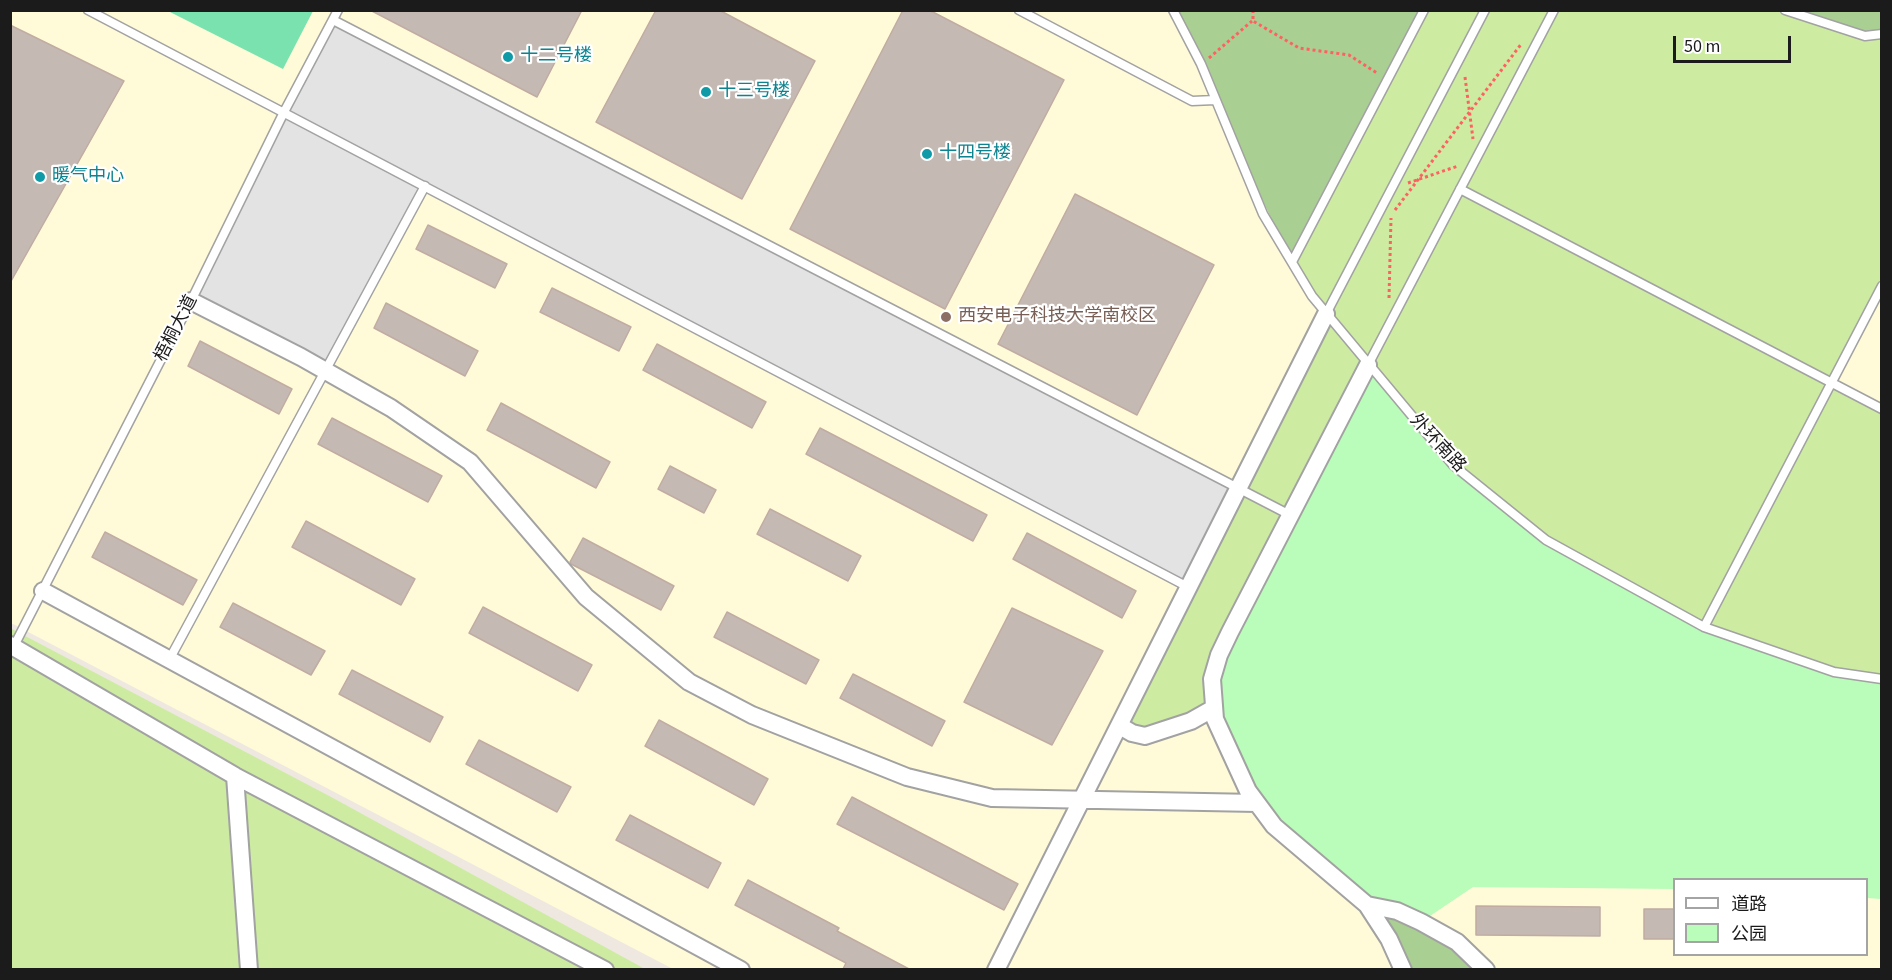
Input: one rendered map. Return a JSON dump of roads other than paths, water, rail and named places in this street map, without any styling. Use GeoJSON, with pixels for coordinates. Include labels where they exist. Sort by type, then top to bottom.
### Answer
{"type":"FeatureCollection","features":[{"type":"Feature","properties":{"kind":"street"},"geometry":{"type":"LineString","coordinates":[[191,301],[326,371],[391,408],[470,462],[586,597],[689,682],[752,716],[907,777],[992,798],[1257,803]]}},
{"type":"Feature","properties":{"kind":"street"},"geometry":{"type":"LineString","coordinates":[[996,969],[1083,801],[1326,314]]}},
{"type":"Feature","properties":{"kind":"street"},"geometry":{"type":"LineString","coordinates":[[1368,365],[1219,655],[1212,679],[1215,719],[1248,791],[1274,826],[1367,905],[1389,939],[1403,969]]}},
{"type":"Feature","properties":{"kind":"street"},"geometry":{"type":"LineString","coordinates":[[43,591],[741,969]]}},
{"type":"Feature","properties":{"kind":"street"},"geometry":{"type":"LineString","coordinates":[[12,646],[235,776],[605,969]]}},
{"type":"Feature","properties":{"kind":"street"},"geometry":{"type":"LineString","coordinates":[[1120,726],[1132,733],[1145,736],[1191,721],[1214,708]]}},
{"type":"Feature","properties":{"kind":"street"},"geometry":{"type":"LineString","coordinates":[[235,776],[249,969]]}},
{"type":"Feature","properties":{"kind":"street"},"geometry":{"type":"LineString","coordinates":[[1367,905],[1396,911],[1421,922],[1457,942],[1486,969]]}},
{"type":"Feature","properties":{"kind":"lane"},"geometry":{"type":"LineString","coordinates":[[88,10],[1188,587]]}},
{"type":"Feature","properties":{"kind":"lane","name":"梧桐大道"},"geometry":{"type":"LineString","coordinates":[[12,646],[43,591],[191,301],[284,112],[338,10]]}},
{"type":"Feature","properties":{"kind":"lane"},"geometry":{"type":"LineString","coordinates":[[1019,10],[1192,100],[1215,100]]}},
{"type":"Feature","properties":{"kind":"lane","name":"外环南路"},"geometry":{"type":"LineString","coordinates":[[1173,10],[1201,64],[1263,214],[1312,296],[1453,465],[1546,540],[1704,627],[1834,672],[1881,679]]}},
{"type":"Feature","properties":{"kind":"lane"},"geometry":{"type":"LineString","coordinates":[[1292,262],[1425,10]]}},
{"type":"Feature","properties":{"kind":"lane"},"geometry":{"type":"LineString","coordinates":[[1326,314],[1485,10]]}},
{"type":"Feature","properties":{"kind":"lane"},"geometry":{"type":"LineString","coordinates":[[1368,365],[1554,10]]}},
{"type":"Feature","properties":{"kind":"lane"},"geometry":{"type":"LineString","coordinates":[[1785,10],[1865,36],[1881,34]]}},
{"type":"Feature","properties":{"kind":"lane"},"geometry":{"type":"LineString","coordinates":[[333,20],[1290,515]]}},
{"type":"Feature","properties":{"kind":"lane"},"geometry":{"type":"LineString","coordinates":[[169,660],[425,186]]}},
{"type":"Feature","properties":{"kind":"lane"},"geometry":{"type":"LineString","coordinates":[[1460,189],[1881,410]]}},
{"type":"Feature","properties":{"kind":"lane"},"geometry":{"type":"LineString","coordinates":[[1704,627],[1881,286]]}},
{"type":"Feature","properties":{"kind":"place","name":"十二号楼"},"geometry":{"type":"Point","coordinates":[508,57]}},
{"type":"Feature","properties":{"kind":"place","name":"十三号楼"},"geometry":{"type":"Point","coordinates":[706,92]}},
{"type":"Feature","properties":{"kind":"place","name":"十四号楼"},"geometry":{"type":"Point","coordinates":[927,154]}},
{"type":"Feature","properties":{"kind":"place","name":"暖气中心"},"geometry":{"type":"Point","coordinates":[40,177]}},
{"type":"Feature","properties":{"kind":"place","name":"西安电子科技大学南校区"},"geometry":{"type":"Point","coordinates":[946,317]}}]}
